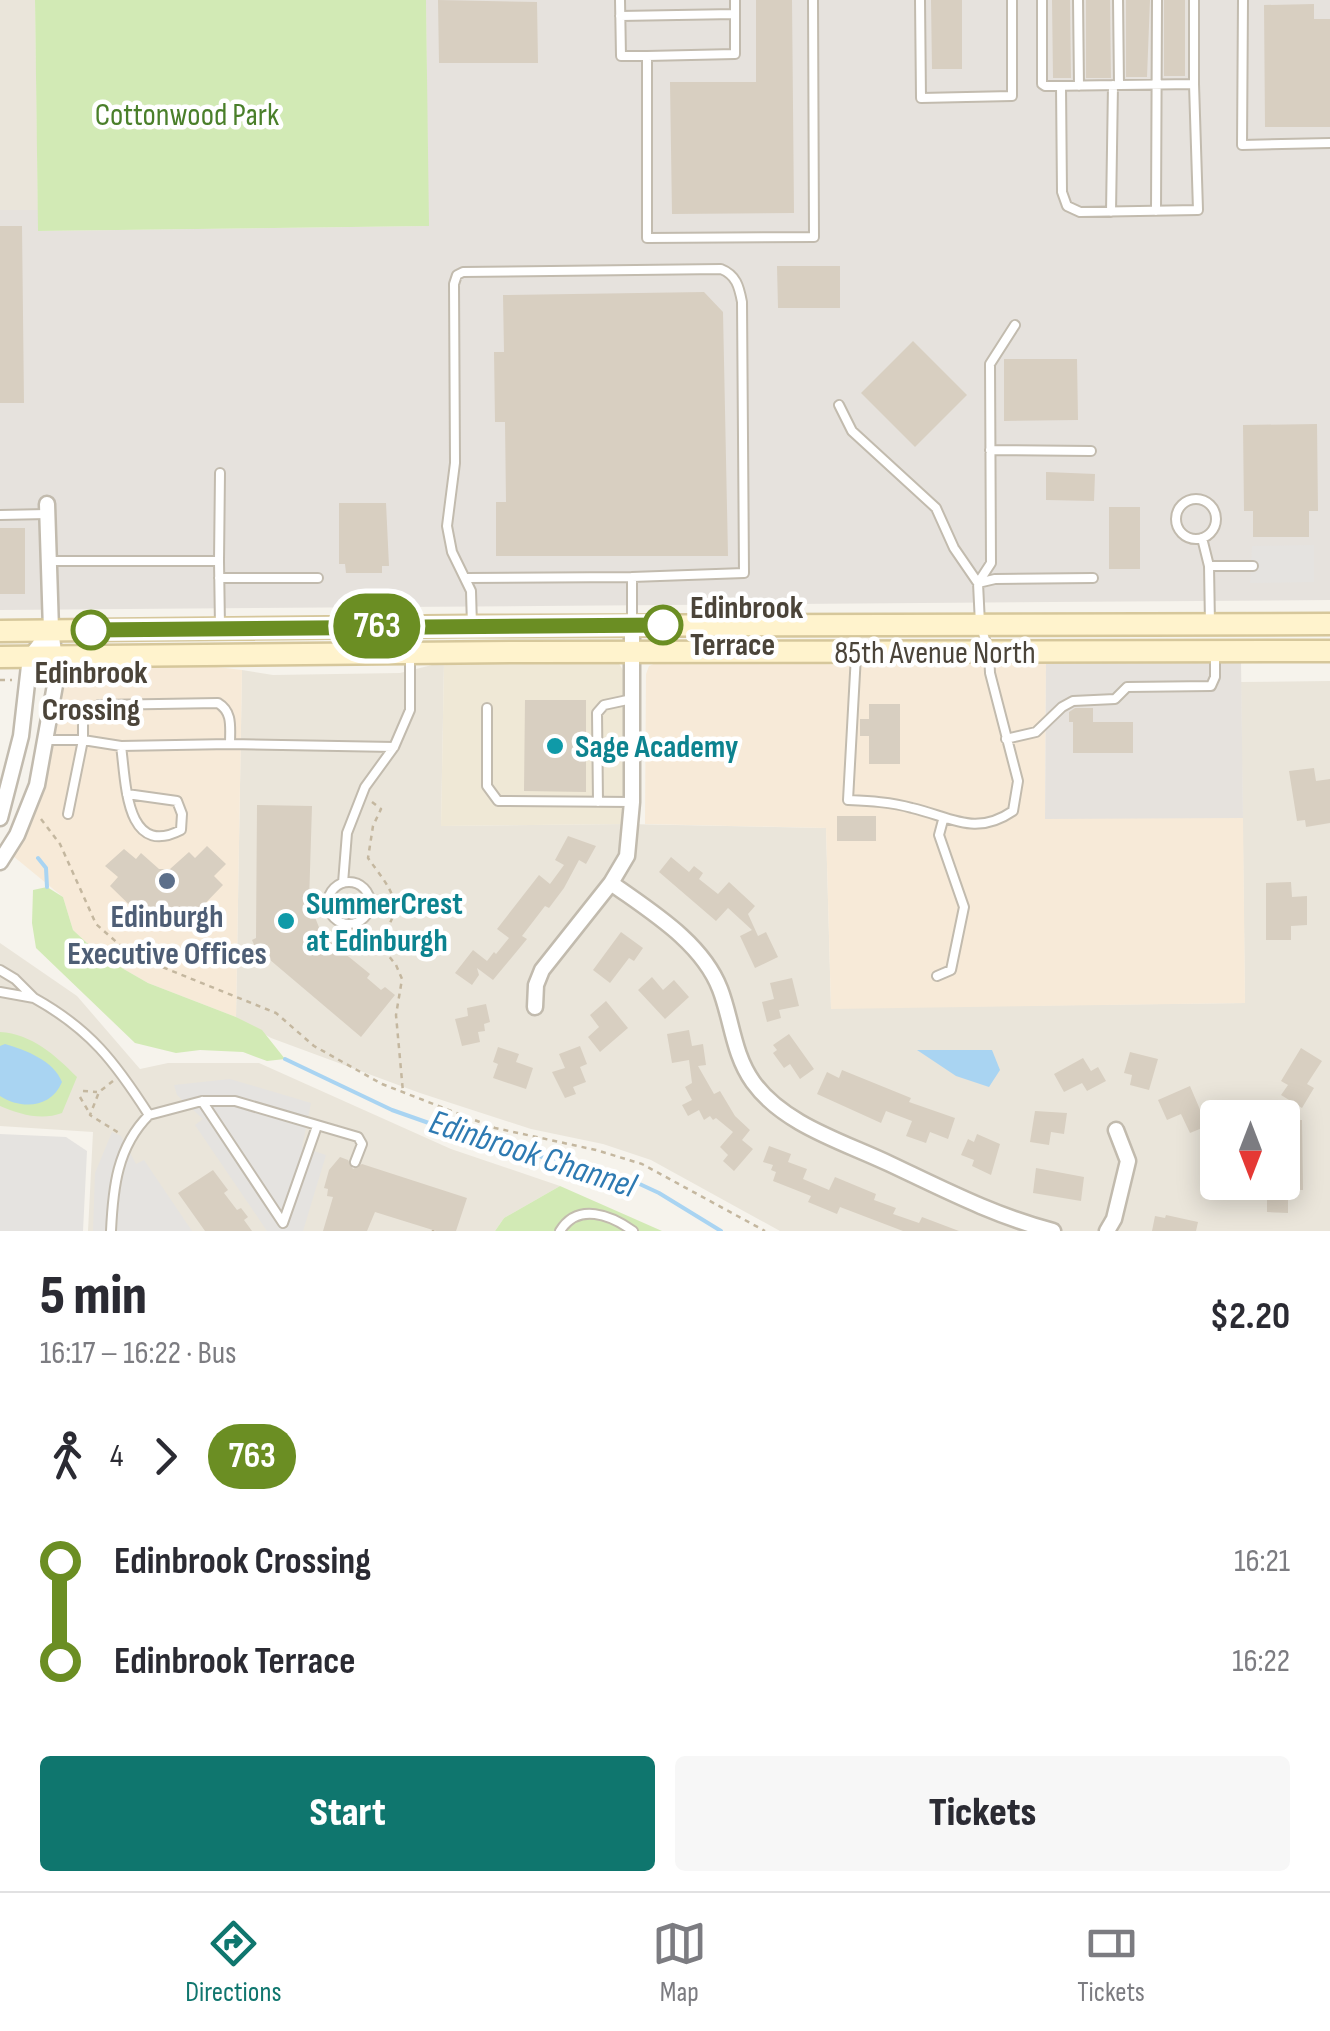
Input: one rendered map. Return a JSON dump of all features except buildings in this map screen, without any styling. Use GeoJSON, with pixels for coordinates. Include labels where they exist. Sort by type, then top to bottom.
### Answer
{"type":"FeatureCollection","features":[{"type":"Feature","properties":{"kind":"main road","name":"85th Avenue North"},"geometry":{"type":"LineString","coordinates":[[0,631],[1330,624]]}},
{"type":"Feature","properties":{"kind":"main road","name":"85th Avenue North"},"geometry":{"type":"LineString","coordinates":[[0,657],[1330,651]]}},
{"type":"Feature","properties":{"kind":"street"},"geometry":{"type":"LineString","coordinates":[[0,862],[29,809],[47,740],[56,674],[47,509]]}},
{"type":"Feature","properties":{"kind":"street"},"geometry":{"type":"LineString","coordinates":[[536,1006],[536,985],[542,970],[611,884],[626,856],[632,802],[632,625]]}},
{"type":"Feature","properties":{"kind":"street"},"geometry":{"type":"LineString","coordinates":[[0,818],[21,736],[30,657],[51,630]]}},
{"type":"Feature","properties":{"kind":"street"},"geometry":{"type":"LineString","coordinates":[[21,736],[47,740]]}},
{"type":"Feature","properties":{"kind":"street"},"geometry":{"type":"LineString","coordinates":[[611,884],[682,938],[711,970],[740,1058],[765,1097],[800,1122],[970,1201],[1021,1223],[1052,1231]]}},
{"type":"Feature","properties":{"kind":"street"},"geometry":{"type":"LineString","coordinates":[[1107,1231],[1128,1161],[1116,1130]]}},
{"type":"Feature","properties":{"kind":"lane"},"geometry":{"type":"LineString","coordinates":[[620,0],[621,56],[736,54],[736,0]]}},
{"type":"Feature","properties":{"kind":"lane"},"geometry":{"type":"LineString","coordinates":[[647,56],[648,238],[814,237],[813,0]]}},
{"type":"Feature","properties":{"kind":"lane"},"geometry":{"type":"LineString","coordinates":[[920,0],[921,98],[1012,96],[1012,0]]}},
{"type":"Feature","properties":{"kind":"lane"},"geometry":{"type":"LineString","coordinates":[[1042,0],[1042,84],[1194,84]]}},
{"type":"Feature","properties":{"kind":"lane"},"geometry":{"type":"LineString","coordinates":[[1078,0],[1079,86]]}},
{"type":"Feature","properties":{"kind":"lane"},"geometry":{"type":"LineString","coordinates":[[1111,212],[1118,0]]}},
{"type":"Feature","properties":{"kind":"lane"},"geometry":{"type":"LineString","coordinates":[[1156,211],[1157,0]]}},
{"type":"Feature","properties":{"kind":"lane"},"geometry":{"type":"LineString","coordinates":[[1061,86],[1062,192],[1067,206],[1080,212],[1198,210],[1194,0]]}},
{"type":"Feature","properties":{"kind":"lane"},"geometry":{"type":"LineString","coordinates":[[1243,0],[1242,144],[1330,144]]}},
{"type":"Feature","properties":{"kind":"lane"},"geometry":{"type":"LineString","coordinates":[[620,16],[736,14]]}},
{"type":"Feature","properties":{"kind":"lane"},"geometry":{"type":"LineString","coordinates":[[467,578],[744,573],[742,302],[731,273],[721,270],[457,275],[454,471],[447,526],[452,552],[471,591],[472,626]]}},
{"type":"Feature","properties":{"kind":"lane"},"geometry":{"type":"LineString","coordinates":[[978,583],[991,564],[990,364],[1015,325]]}},
{"type":"Feature","properties":{"kind":"lane"},"geometry":{"type":"LineString","coordinates":[[839,405],[852,431],[936,508],[954,548],[978,583],[980,624],[990,652],[990,672],[1018,781],[1013,811],[989,824],[944,820],[916,808],[848,800],[856,652]]}},
{"type":"Feature","properties":{"kind":"lane"},"geometry":{"type":"LineString","coordinates":[[990,450],[1091,451]]}},
{"type":"Feature","properties":{"kind":"lane"},"geometry":{"type":"LineString","coordinates":[[220,473],[220,628]]}},
{"type":"Feature","properties":{"kind":"lane"},"geometry":{"type":"LineString","coordinates":[[1190,500],[1203,500],[1216,513],[1215,526],[1202,538],[1182,534],[1176,522],[1178,508],[1190,500]]}},
{"type":"Feature","properties":{"kind":"lane"},"geometry":{"type":"LineString","coordinates":[[0,515],[47,509]]}},
{"type":"Feature","properties":{"kind":"lane"},"geometry":{"type":"LineString","coordinates":[[1202,538],[1209,566],[1210,624]]}},
{"type":"Feature","properties":{"kind":"lane"},"geometry":{"type":"LineString","coordinates":[[50,560],[219,561]]}},
{"type":"Feature","properties":{"kind":"lane"},"geometry":{"type":"LineString","coordinates":[[1209,566],[1253,566]]}},
{"type":"Feature","properties":{"kind":"lane"},"geometry":{"type":"LineString","coordinates":[[632,576],[632,625]]}},
{"type":"Feature","properties":{"kind":"lane"},"geometry":{"type":"LineString","coordinates":[[219,578],[318,578]]}},
{"type":"Feature","properties":{"kind":"lane"},"geometry":{"type":"LineString","coordinates":[[978,583],[995,578],[1093,578]]}},
{"type":"Feature","properties":{"kind":"lane"},"geometry":{"type":"LineString","coordinates":[[1006,739],[1036,732],[1073,701],[1115,698],[1127,687],[1211,686],[1216,652]]}},
{"type":"Feature","properties":{"kind":"lane"},"geometry":{"type":"LineString","coordinates":[[343,884],[356,884],[369,898],[368,912],[353,924],[339,922],[330,912],[332,892],[343,884],[347,833],[362,795],[394,747],[410,710],[410,653]]}},
{"type":"Feature","properties":{"kind":"lane"},"geometry":{"type":"LineString","coordinates":[[598,802],[598,713],[604,705],[632,699]]}},
{"type":"Feature","properties":{"kind":"lane"},"geometry":{"type":"LineString","coordinates":[[68,814],[84,740],[84,716],[99,705],[218,703],[226,708],[230,719],[230,744]]}},
{"type":"Feature","properties":{"kind":"lane"},"geometry":{"type":"LineString","coordinates":[[487,708],[487,786],[498,800],[632,802]]}},
{"type":"Feature","properties":{"kind":"lane"},"geometry":{"type":"LineString","coordinates":[[47,740],[121,746],[394,747]]}},
{"type":"Feature","properties":{"kind":"lane"},"geometry":{"type":"LineString","coordinates":[[121,746],[127,794],[130,811],[138,826],[149,835],[166,837],[181,830],[182,814],[177,801],[127,794]]}},
{"type":"Feature","properties":{"kind":"lane"},"geometry":{"type":"LineString","coordinates":[[937,976],[951,970],[964,907],[940,835],[944,820]]}},
{"type":"Feature","properties":{"kind":"lane"},"geometry":{"type":"LineString","coordinates":[[0,970],[34,998],[70,1018],[100,1046],[150,1115]]}},
{"type":"Feature","properties":{"kind":"lane"},"geometry":{"type":"LineString","coordinates":[[0,992],[34,998]]}},
{"type":"Feature","properties":{"kind":"lane"},"geometry":{"type":"LineString","coordinates":[[110,1231],[113,1190],[121,1158],[128,1140],[150,1115],[202,1102],[235,1101],[358,1137],[362,1144],[355,1162]]}},
{"type":"Feature","properties":{"kind":"lane"},"geometry":{"type":"LineString","coordinates":[[202,1102],[283,1223],[317,1126]]}},
{"type":"Feature","properties":{"kind":"lane"},"geometry":{"type":"LineString","coordinates":[[560,1231],[572,1218],[586,1214],[619,1221],[633,1231]]}},
{"type":"Feature","properties":{"kind":"path"},"geometry":{"type":"LineString","coordinates":[[0,680],[13,680]]}},
{"type":"Feature","properties":{"kind":"path"},"geometry":{"type":"LineString","coordinates":[[362,795],[382,809],[373,826],[368,858],[390,884],[394,897],[393,915],[376,940],[400,972],[402,988],[396,1015],[403,1092]]}},
{"type":"Feature","properties":{"kind":"path"},"geometry":{"type":"LineString","coordinates":[[34,814],[60,844],[96,924],[121,949],[152,965],[276,1012],[314,1046],[403,1092],[494,1128],[642,1164],[765,1231]]}},
{"type":"Feature","properties":{"kind":"path"},"geometry":{"type":"LineString","coordinates":[[90,1115],[99,1092],[114,1080]]}},
{"type":"Feature","properties":{"kind":"path"},"geometry":{"type":"LineString","coordinates":[[83,1092],[99,1092]]}},
{"type":"Feature","properties":{"kind":"path"},"geometry":{"type":"LineString","coordinates":[[80,1097],[90,1115],[120,1134]]}},
{"type":"Feature","properties":{"kind":"shaded area"},"geometry":{"type":"Polygon","coordinates":[[[0,0],[35,0],[38,210],[0,210],[0,0]]]}},
{"type":"Feature","properties":{"kind":"shaded area"},"geometry":{"type":"Polygon","coordinates":[[[426,0],[1330,0],[1330,600],[0,610],[0,210],[38,210],[39,231],[428,226],[426,0]]]}},
{"type":"Feature","properties":{"kind":"shaded area"},"geometry":{"type":"Polygon","coordinates":[[[1314,545],[1314,582],[1250,583],[1252,546],[1314,545]]]}},
{"type":"Feature","properties":{"kind":"shaded area"},"geometry":{"type":"Polygon","coordinates":[[[617,660],[624,672],[625,824],[441,826],[444,662],[617,660]]]}},
{"type":"Feature","properties":{"kind":"shaded area"},"geometry":{"type":"Polygon","coordinates":[[[1046,660],[1045,818],[1243,818],[1245,1003],[831,1009],[826,828],[645,824],[646,674],[649,666],[656,663],[1046,660]]]}},
{"type":"Feature","properties":{"kind":"shaded area"},"geometry":{"type":"Polygon","coordinates":[[[1046,660],[1241,660],[1243,818],[1045,819],[1046,660]]]}},
{"type":"Feature","properties":{"kind":"shaded area"},"geometry":{"type":"Polygon","coordinates":[[[444,662],[441,826],[826,828],[831,1008],[1245,1003],[1241,682],[1330,681],[1330,1231],[780,1231],[651,1160],[603,1144],[531,1129],[271,1038],[236,1017],[242,670],[273,675],[400,673],[444,662]]]}},
{"type":"Feature","properties":{"kind":"shaded area"},"geometry":{"type":"Polygon","coordinates":[[[183,663],[242,670],[236,1017],[148,983],[101,956],[73,930],[63,897],[13,856],[39,805],[64,675],[69,667],[183,663]]]}},
{"type":"Feature","properties":{"kind":"shaded area"},"geometry":{"type":"Polygon","coordinates":[[[0,943],[77,996],[140,1069],[168,1063],[259,1063],[451,1149],[560,1186],[504,1218],[495,1231],[88,1231],[93,1132],[0,1126],[0,943]]]}},
{"type":"Feature","properties":{"kind":"shaded area"},"geometry":{"type":"Polygon","coordinates":[[[230,1079],[311,1103],[302,1147],[326,1155],[303,1231],[267,1231],[195,1125],[203,1119],[177,1095],[174,1085],[230,1079]]]}},
{"type":"Feature","properties":{"kind":"shaded area"},"geometry":{"type":"Polygon","coordinates":[[[112,1132],[121,1136],[136,1164],[144,1160],[192,1231],[93,1231],[95,1173],[112,1132]]]}},
{"type":"Feature","properties":{"kind":"shaded area"},"geometry":{"type":"Polygon","coordinates":[[[0,1134],[66,1137],[87,1151],[83,1231],[0,1231],[0,1134]]]}},
{"type":"Feature","properties":{"kind":"green space","name":"Cottonwood Park"},"geometry":{"type":"Polygon","coordinates":[[[35,0],[426,0],[429,226],[38,231],[35,0]]]}},
{"type":"Feature","properties":{"kind":"green space"},"geometry":{"type":"Polygon","coordinates":[[[47,887],[63,897],[73,930],[101,956],[148,983],[262,1030],[285,1059],[267,1061],[243,1052],[176,1053],[135,1043],[36,948],[33,890],[47,887]]]}},
{"type":"Feature","properties":{"kind":"green space"},"geometry":{"type":"Polygon","coordinates":[[[0,1032],[33,1041],[77,1077],[62,1113],[38,1116],[0,1106],[0,1032]]]}},
{"type":"Feature","properties":{"kind":"green space"},"geometry":{"type":"Polygon","coordinates":[[[560,1186],[662,1231],[495,1231],[504,1218],[560,1186]]]}},
{"type":"Feature","properties":{"kind":"water"},"geometry":{"type":"Polygon","coordinates":[[[5,1044],[30,1053],[53,1068],[62,1082],[51,1097],[26,1105],[0,1096],[0,1046],[5,1044]]]}},
{"type":"Feature","properties":{"kind":"water"},"geometry":{"type":"Polygon","coordinates":[[[917,1050],[992,1050],[1000,1070],[989,1087],[956,1076],[917,1050]]]}},
{"type":"Feature","properties":{"kind":"waterway","name":"Edinbrook Channel"},"geometry":{"type":"LineString","coordinates":[[38,858],[46,868],[47,887]]}},
{"type":"Feature","properties":{"kind":"waterway","name":"Edinbrook Channel"},"geometry":{"type":"LineString","coordinates":[[285,1059],[392,1110],[460,1134],[503,1149],[597,1168],[631,1180],[721,1231]]}},
{"type":"Feature","properties":{"kind":"bus line","name":"763"},"geometry":{"type":"LineString","coordinates":[[91,630],[663,625]]}},
{"type":"Feature","properties":{"kind":"place","name":"Edinbrook Terrace"},"geometry":{"type":"Point","coordinates":[663,625]}},
{"type":"Feature","properties":{"kind":"place","name":"Edinbrook Crossing"},"geometry":{"type":"Point","coordinates":[91,630]}},
{"type":"Feature","properties":{"kind":"place","name":"Sage Academy"},"geometry":{"type":"Point","coordinates":[555,746]}},
{"type":"Feature","properties":{"kind":"place","name":"Edinburgh Executive Offices"},"geometry":{"type":"Point","coordinates":[167,881]}},
{"type":"Feature","properties":{"kind":"place","name":"SummerCrest at Edinburgh"},"geometry":{"type":"Point","coordinates":[286,921]}}]}
